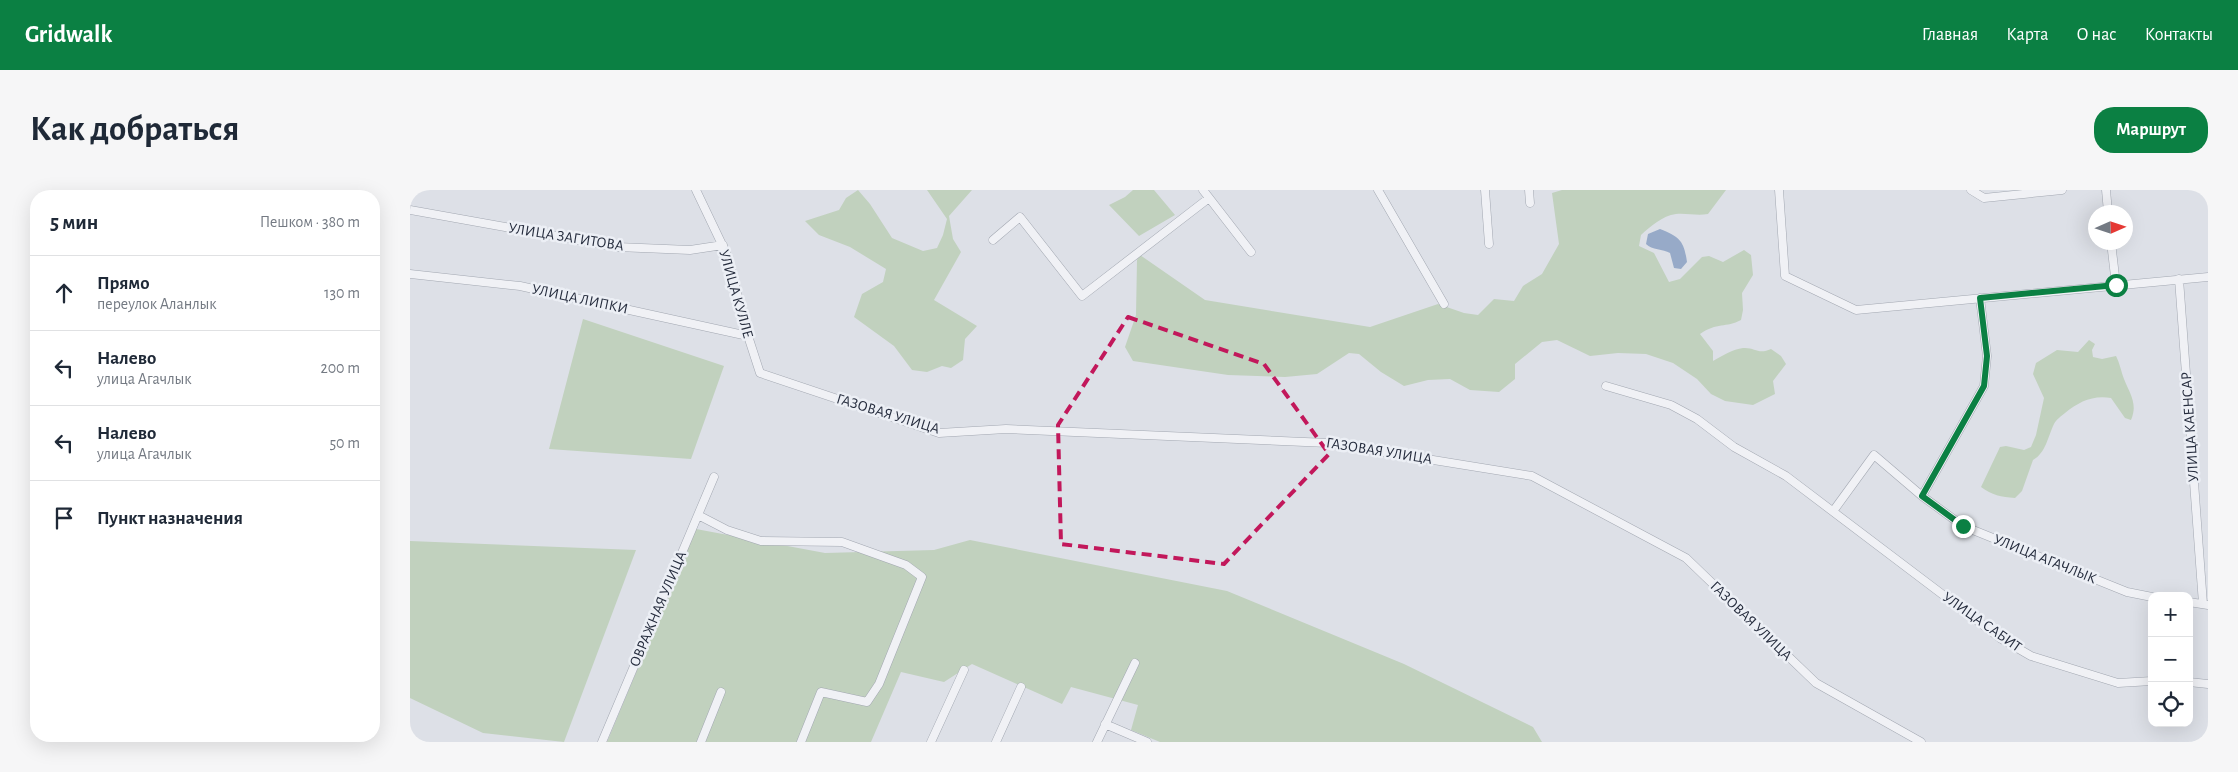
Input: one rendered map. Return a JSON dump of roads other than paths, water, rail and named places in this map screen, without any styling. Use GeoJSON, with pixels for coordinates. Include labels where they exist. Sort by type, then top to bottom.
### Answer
{"type":"FeatureCollection","features":[{"type":"Feature","properties":{"kind":"street","name":"УЛИЦА КУЛЛЕ"},"geometry":{"type":"LineString","coordinates":[[696,190],[728,257],[748,336],[760,373]]}},
{"type":"Feature","properties":{"kind":"street"},"geometry":{"type":"LineString","coordinates":[[1203,190],[1251,252]]}},
{"type":"Feature","properties":{"kind":"street"},"geometry":{"type":"LineString","coordinates":[[1378,190],[1444,304]]}},
{"type":"Feature","properties":{"kind":"street"},"geometry":{"type":"LineString","coordinates":[[1485,190],[1489,244]]}},
{"type":"Feature","properties":{"kind":"street"},"geometry":{"type":"LineString","coordinates":[[1529,190],[1530,204]]}},
{"type":"Feature","properties":{"kind":"street"},"geometry":{"type":"LineString","coordinates":[[1779,190],[1783,273],[1790,281],[1856,310],[2208,277]]}},
{"type":"Feature","properties":{"kind":"street"},"geometry":{"type":"LineString","coordinates":[[1971,190],[1984,198],[2062,190]]}},
{"type":"Feature","properties":{"kind":"street"},"geometry":{"type":"LineString","coordinates":[[2106,190],[2107,205]]}},
{"type":"Feature","properties":{"kind":"street"},"geometry":{"type":"LineString","coordinates":[[993,240],[1020,217],[1082,296],[1209,198]]}},
{"type":"Feature","properties":{"kind":"street","name":"УЛИЦА ЗАГИТОВА"},"geometry":{"type":"LineString","coordinates":[[410,210],[617,247],[690,250],[723,245]]}},
{"type":"Feature","properties":{"kind":"street"},"geometry":{"type":"LineString","coordinates":[[2112,250],[2116,285]]}},
{"type":"Feature","properties":{"kind":"street","name":"УЛИЦА ЛИПКИ"},"geometry":{"type":"LineString","coordinates":[[410,274],[520,286],[748,336]]}},
{"type":"Feature","properties":{"kind":"street","name":"УЛИЦА КАЕНСАР"},"geometry":{"type":"LineString","coordinates":[[2179,279],[2206,604]]}},
{"type":"Feature","properties":{"kind":"street"},"geometry":{"type":"LineString","coordinates":[[1922,496],[1984,386],[1987,356],[1980,298]]}},
{"type":"Feature","properties":{"kind":"street","name":"ГАЗОВАЯ УЛИЦА"},"geometry":{"type":"LineString","coordinates":[[760,373],[939,433],[1006,429],[1328,442],[1532,476],[1686,558],[1816,683],[1920,742]]}},
{"type":"Feature","properties":{"kind":"street","name":"УЛИЦА САБИТ"},"geometry":{"type":"LineString","coordinates":[[1606,386],[1671,405],[1697,419],[1734,447],[1786,476],[1834,510],[2000,638],[2031,656],[2118,683],[2148,681]]}},
{"type":"Feature","properties":{"kind":"street","name":"УЛИЦА АГАЧЛЫК"},"geometry":{"type":"LineString","coordinates":[[1834,510],[1874,455],[1922,496],[1963,526],[2128,592],[2148,596]]}},
{"type":"Feature","properties":{"kind":"street","name":"ОВРАЖНАЯ УЛИЦА"},"geometry":{"type":"LineString","coordinates":[[602,742],[714,477]]}},
{"type":"Feature","properties":{"kind":"street"},"geometry":{"type":"LineString","coordinates":[[698,516],[727,530],[761,540],[842,542],[906,565],[922,577],[879,684],[867,702],[821,692],[801,742]]}},
{"type":"Feature","properties":{"kind":"street"},"geometry":{"type":"LineString","coordinates":[[2193,602],[2206,604]]}},
{"type":"Feature","properties":{"kind":"street"},"geometry":{"type":"LineString","coordinates":[[1097,742],[1135,663]]}},
{"type":"Feature","properties":{"kind":"street"},"geometry":{"type":"LineString","coordinates":[[930,742],[964,670]]}},
{"type":"Feature","properties":{"kind":"street"},"geometry":{"type":"LineString","coordinates":[[2193,682],[2208,684]]}},
{"type":"Feature","properties":{"kind":"street"},"geometry":{"type":"LineString","coordinates":[[996,742],[1021,687]]}},
{"type":"Feature","properties":{"kind":"street"},"geometry":{"type":"LineString","coordinates":[[701,742],[722,692]]}},
{"type":"Feature","properties":{"kind":"street"},"geometry":{"type":"LineString","coordinates":[[1105,724],[1146,742]]}},
{"type":"Feature","properties":{"kind":"water"},"geometry":{"type":"Polygon","coordinates":[[[1660,229],[1677,237],[1682,244],[1687,262],[1681,269],[1674,268],[1670,253],[1646,244],[1648,234],[1660,229]]]}}]}
